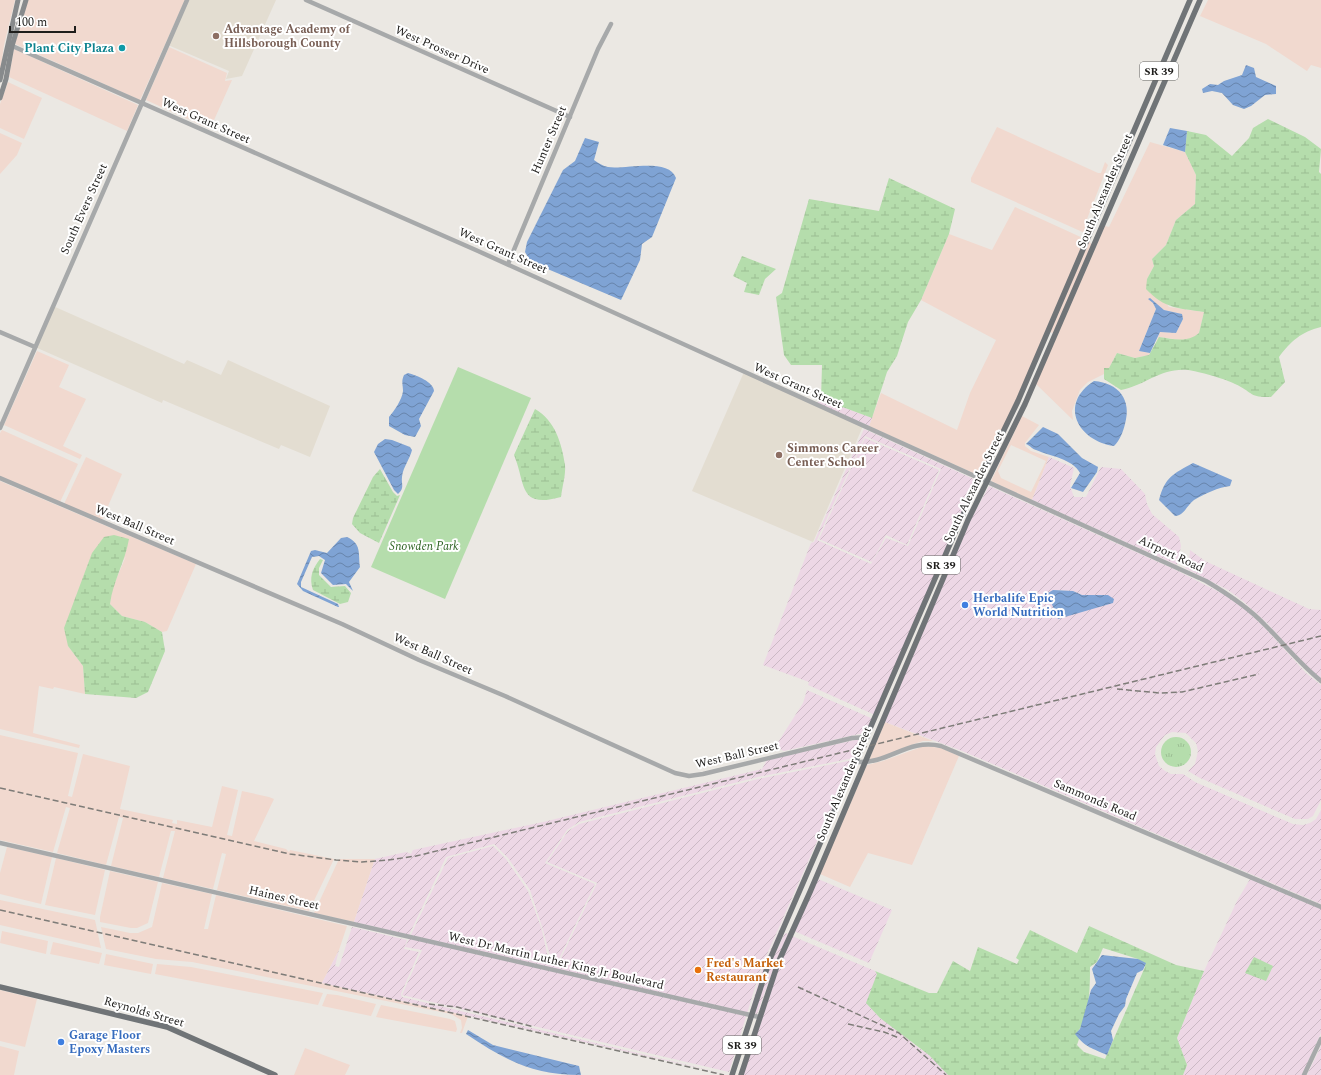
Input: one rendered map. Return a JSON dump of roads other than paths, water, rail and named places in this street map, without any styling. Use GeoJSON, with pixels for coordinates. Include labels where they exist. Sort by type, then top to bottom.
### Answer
{"type":"FeatureCollection","features":[{"type":"Feature","properties":{"kind":"main road"},"geometry":{"type":"LineString","coordinates":[[0,80],[10,45],[26,0]]}},
{"type":"Feature","properties":{"kind":"main road","name":"South Alexander Street"},"geometry":{"type":"LineString","coordinates":[[732,1075],[770,959],[868,737],[952,539],[1047,334],[1190,0]]}},
{"type":"Feature","properties":{"kind":"main road","name":"South Alexander Street"},"geometry":{"type":"LineString","coordinates":[[741,1075],[778,963],[959,542],[988,483],[1054,337],[1200,0]]}},
{"type":"Feature","properties":{"kind":"main road"},"geometry":{"type":"LineString","coordinates":[[0,98],[6,79],[17,3]]}},
{"type":"Feature","properties":{"kind":"main road"},"geometry":{"type":"LineString","coordinates":[[1047,334],[1054,337]]}},
{"type":"Feature","properties":{"kind":"main road"},"geometry":{"type":"LineString","coordinates":[[952,539],[959,542]]}},
{"type":"Feature","properties":{"kind":"main road"},"geometry":{"type":"LineString","coordinates":[[925,602],[932,605]]}},
{"type":"Feature","properties":{"kind":"main road"},"geometry":{"type":"LineString","coordinates":[[902,654],[909,658]]}},
{"type":"Feature","properties":{"kind":"main road","name":"Reynolds Street"},"geometry":{"type":"LineString","coordinates":[[0,988],[167,1027],[275,1075]]}},
{"type":"Feature","properties":{"kind":"street","name":"South Evers Street"},"geometry":{"type":"LineString","coordinates":[[0,428],[187,0]]}},
{"type":"Feature","properties":{"kind":"street","name":"West Prosser Drive"},"geometry":{"type":"LineString","coordinates":[[306,0],[570,117]]}},
{"type":"Feature","properties":{"kind":"street","name":"Hunter Street"},"geometry":{"type":"LineString","coordinates":[[508,264],[611,24]]}},
{"type":"Feature","properties":{"kind":"street","name":"West Grant Street"},"geometry":{"type":"LineString","coordinates":[[10,45],[141,104],[508,264],[988,483]]}},
{"type":"Feature","properties":{"kind":"street"},"geometry":{"type":"LineString","coordinates":[[0,332],[35,347]]}},
{"type":"Feature","properties":{"kind":"street","name":"West Ball Street"},"geometry":{"type":"LineString","coordinates":[[0,478],[300,605],[419,660],[505,696],[675,773],[689,776],[703,774],[859,736],[868,737]]}},
{"type":"Feature","properties":{"kind":"street","name":"Airport Road"},"geometry":{"type":"LineString","coordinates":[[988,483],[1179,569],[1226,593],[1243,604],[1266,625],[1282,645],[1321,681]]}},
{"type":"Feature","properties":{"kind":"street","name":"Sammonds Road"},"geometry":{"type":"LineString","coordinates":[[857,762],[874,762],[924,744],[942,746],[1321,906]]}},
{"type":"Feature","properties":{"kind":"street","name":"Haines Street"},"geometry":{"type":"LineString","coordinates":[[0,843],[350,924]]}},
{"type":"Feature","properties":{"kind":"street","name":"West Dr Martin Luther King Jr Boulevard"},"geometry":{"type":"LineString","coordinates":[[350,924],[759,1017]]}},
{"type":"Feature","properties":{"kind":"street"},"geometry":{"type":"LineString","coordinates":[[1304,1075],[1321,1039]]}},
{"type":"Feature","properties":{"kind":"water"},"geometry":{"type":"Polygon","coordinates":[[[1246,65],[1254,68],[1256,77],[1276,86],[1276,94],[1265,95],[1251,106],[1244,109],[1233,105],[1222,93],[1212,91],[1203,93],[1202,89],[1210,84],[1218,85],[1224,81],[1242,75],[1246,65]]]}},
{"type":"Feature","properties":{"kind":"water"},"geometry":{"type":"Polygon","coordinates":[[[1170,128],[1187,131],[1185,152],[1163,145],[1170,128]]]}},
{"type":"Feature","properties":{"kind":"water"},"geometry":{"type":"Polygon","coordinates":[[[585,138],[599,142],[594,160],[602,165],[608,167],[656,166],[665,168],[672,172],[676,178],[652,237],[642,244],[640,260],[621,300],[531,262],[525,252],[527,242],[563,170],[575,161],[585,138]]]}},
{"type":"Feature","properties":{"kind":"water"},"geometry":{"type":"Polygon","coordinates":[[[1150,298],[1164,310],[1182,314],[1183,319],[1176,333],[1160,332],[1150,353],[1139,351],[1156,309],[1153,303],[1148,299],[1150,298]]]}},
{"type":"Feature","properties":{"kind":"water"},"geometry":{"type":"Polygon","coordinates":[[[408,373],[420,377],[428,382],[434,391],[419,419],[421,426],[415,437],[405,435],[389,426],[389,417],[398,405],[403,391],[403,377],[408,373]]]}},
{"type":"Feature","properties":{"kind":"water"},"geometry":{"type":"Polygon","coordinates":[[[1094,381],[1103,382],[1117,389],[1125,400],[1127,415],[1125,424],[1121,436],[1114,446],[1101,443],[1091,437],[1082,429],[1077,420],[1075,410],[1077,400],[1083,390],[1094,381]]]}},
{"type":"Feature","properties":{"kind":"water"},"geometry":{"type":"Polygon","coordinates":[[[1043,427],[1058,434],[1082,458],[1098,467],[1097,472],[1083,492],[1071,488],[1080,473],[1077,468],[1061,458],[1035,450],[1026,444],[1043,427]]]}},
{"type":"Feature","properties":{"kind":"water"},"geometry":{"type":"Polygon","coordinates":[[[385,439],[410,447],[412,450],[403,473],[402,488],[398,494],[394,490],[374,452],[378,444],[385,439]]]}},
{"type":"Feature","properties":{"kind":"water"},"geometry":{"type":"Polygon","coordinates":[[[1193,463],[1232,480],[1230,486],[1216,489],[1194,500],[1181,514],[1175,516],[1159,500],[1161,492],[1167,481],[1175,473],[1193,463]]]}},
{"type":"Feature","properties":{"kind":"water"},"geometry":{"type":"Polygon","coordinates":[[[347,537],[355,543],[359,553],[360,567],[349,582],[353,591],[346,584],[333,585],[321,573],[325,560],[319,556],[312,557],[301,582],[301,587],[338,604],[338,607],[303,591],[297,584],[311,551],[315,550],[327,553],[341,538],[347,537]]]}},
{"type":"Feature","properties":{"kind":"water"},"geometry":{"type":"Polygon","coordinates":[[[1053,590],[1073,591],[1082,595],[1108,595],[1114,599],[1113,603],[1058,619],[1051,602],[1046,599],[1048,593],[1053,590]]]}},
{"type":"Feature","properties":{"kind":"water"},"geometry":{"type":"Polygon","coordinates":[[[1102,955],[1138,959],[1146,963],[1143,970],[1137,973],[1126,999],[1125,1006],[1119,1014],[1111,1031],[1113,1040],[1107,1055],[1086,1045],[1075,1034],[1080,1029],[1091,990],[1096,983],[1092,969],[1102,955]]]}},
{"type":"Feature","properties":{"kind":"water"},"geometry":{"type":"Polygon","coordinates":[[[468,1030],[493,1045],[579,1066],[581,1075],[548,1072],[520,1064],[494,1051],[466,1034],[468,1030]]]}},
{"type":"Feature","properties":{"kind":"railway"},"geometry":{"type":"LineString","coordinates":[[0,788],[290,854],[362,862],[388,860],[416,856],[1321,636]]}},
{"type":"Feature","properties":{"kind":"railway"},"geometry":{"type":"LineString","coordinates":[[1117,689],[1160,693],[1182,692],[1259,674]]}},
{"type":"Feature","properties":{"kind":"railway"},"geometry":{"type":"LineString","coordinates":[[0,910],[724,1075]]}},
{"type":"Feature","properties":{"kind":"railway"},"geometry":{"type":"LineString","coordinates":[[798,987],[899,1033],[946,1075]]}},
{"type":"Feature","properties":{"kind":"railway"},"geometry":{"type":"LineString","coordinates":[[429,1004],[457,1007],[534,1027]]}},
{"type":"Feature","properties":{"kind":"railway"},"geometry":{"type":"LineString","coordinates":[[848,1024],[884,1032],[899,1038]]}},
{"type":"Feature","properties":{"kind":"place","name":"Advantage Academy of Hillsborough County"},"geometry":{"type":"Point","coordinates":[216,36]}},
{"type":"Feature","properties":{"kind":"place","name":"Plant City Plaza"},"geometry":{"type":"Point","coordinates":[122,48]}},
{"type":"Feature","properties":{"kind":"place","name":"Simmons Career Center School"},"geometry":{"type":"Point","coordinates":[779,455]}},
{"type":"Feature","properties":{"kind":"place","name":"Herbalife Epic World Nutrition"},"geometry":{"type":"Point","coordinates":[965,605]}},
{"type":"Feature","properties":{"kind":"place","name":"Fred's Market Restaurant"},"geometry":{"type":"Point","coordinates":[698,970]}},
{"type":"Feature","properties":{"kind":"place","name":"Garage Floor Epoxy Masters"},"geometry":{"type":"Point","coordinates":[61,1042]}},
{"type":"Feature","properties":{"kind":"park label","name":"Snowden Park"},"geometry":{"type":"Point","coordinates":[424,546]}}]}
